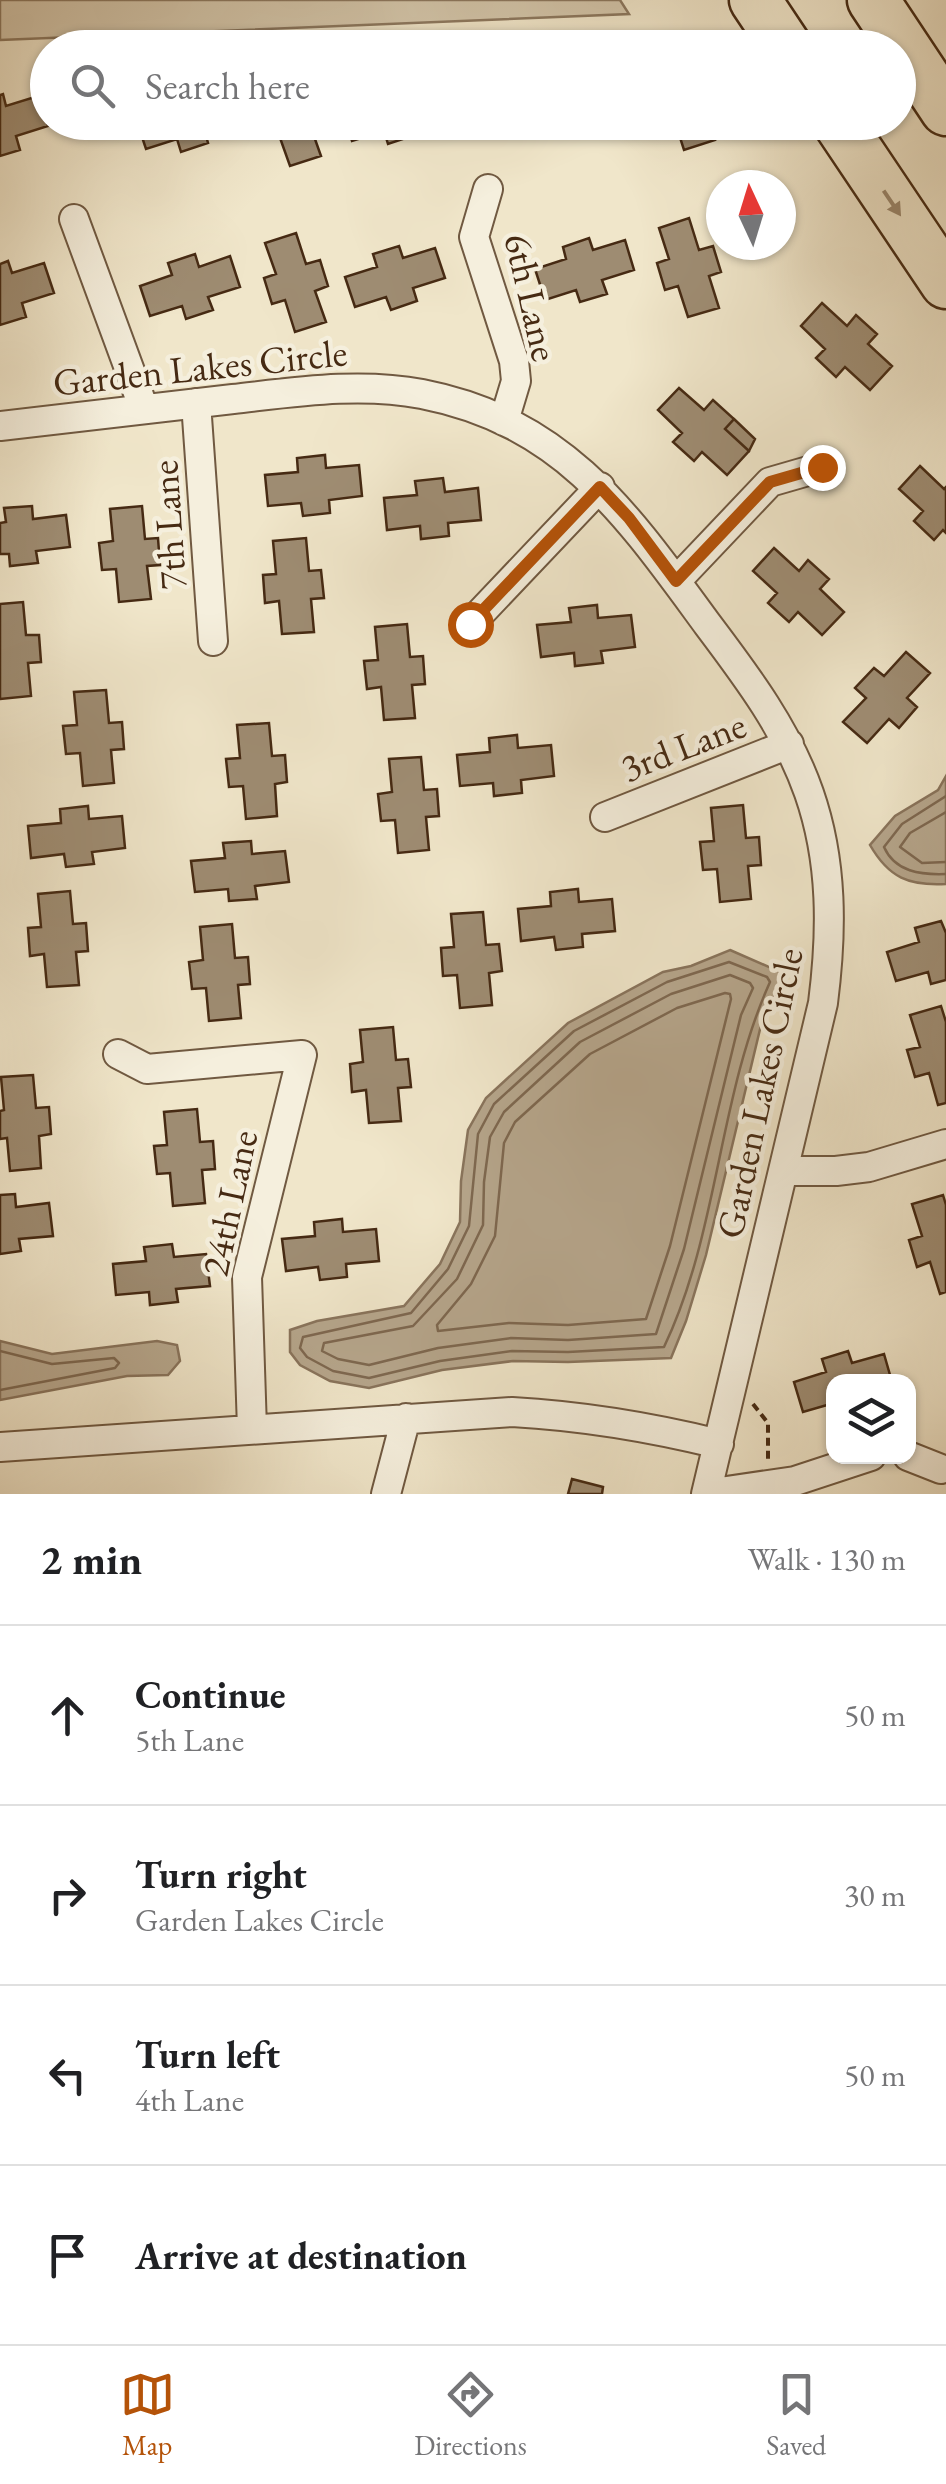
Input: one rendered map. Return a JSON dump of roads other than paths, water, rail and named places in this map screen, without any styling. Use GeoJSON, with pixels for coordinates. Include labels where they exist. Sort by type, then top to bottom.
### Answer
{"type":"FeatureCollection","features":[{"type":"Feature","properties":{"kind":"highway"},"geometry":{"type":"LineString","coordinates":[[755,0],[775,30]]}},
{"type":"Feature","properties":{"kind":"highway"},"geometry":{"type":"LineString","coordinates":[[872,0],[892,30]]}},
{"type":"Feature","properties":{"kind":"highway"},"geometry":{"type":"LineString","coordinates":[[916,65],[946,110]]}},
{"type":"Feature","properties":{"kind":"highway"},"geometry":{"type":"LineString","coordinates":[[850,140],[946,283]]}},
{"type":"Feature","properties":{"kind":"street","name":"6th Lane"},"geometry":{"type":"LineString","coordinates":[[488,190],[474,236],[514,361],[516,381],[504,421]]}},
{"type":"Feature","properties":{"kind":"street"},"geometry":{"type":"LineString","coordinates":[[74,219],[144,409]]}},
{"type":"Feature","properties":{"kind":"street","name":"Garden Lakes Circle"},"geometry":{"type":"LineString","coordinates":[[0,426],[338,388],[422,394],[504,421],[569,460],[629,518],[762,698],[789,744],[810,795],[823,847],[830,901],[830,949],[824,1002],[706,1494]]}},
{"type":"Feature","properties":{"kind":"street","name":"7th Lane"},"geometry":{"type":"LineString","coordinates":[[196,403],[214,641]]}},
{"type":"Feature","properties":{"kind":"street"},"geometry":{"type":"LineString","coordinates":[[676,581],[770,482],[822,467]]}},
{"type":"Feature","properties":{"kind":"street"},"geometry":{"type":"LineString","coordinates":[[470,624],[600,487]]}},
{"type":"Feature","properties":{"kind":"street","name":"3rd Lane"},"geometry":{"type":"LineString","coordinates":[[605,817],[789,744]]}},
{"type":"Feature","properties":{"kind":"street","name":"24th Lane"},"geometry":{"type":"LineString","coordinates":[[118,1054],[147,1069],[302,1056],[247,1277],[252,1429]]}},
{"type":"Feature","properties":{"kind":"street"},"geometry":{"type":"LineString","coordinates":[[784,1171],[870,1167],[946,1144]]}},
{"type":"Feature","properties":{"kind":"street"},"geometry":{"type":"LineString","coordinates":[[0,1447],[512,1412],[579,1416],[645,1426],[719,1444]]}},
{"type":"Feature","properties":{"kind":"street"},"geometry":{"type":"LineString","coordinates":[[386,1494],[406,1418]]}},
{"type":"Feature","properties":{"kind":"street"},"geometry":{"type":"LineString","coordinates":[[916,1459],[940,1469]]}},
{"type":"Feature","properties":{"kind":"street"},"geometry":{"type":"LineString","coordinates":[[706,1494],[796,1481],[847,1464]]}},
{"type":"Feature","properties":{"kind":"water"},"geometry":{"type":"Polygon","coordinates":[[[946,776],[946,884],[901,878],[870,845],[895,816],[938,790],[946,776]]]}},
{"type":"Feature","properties":{"kind":"water"},"geometry":{"type":"Polygon","coordinates":[[[730,950],[785,974],[762,1021],[706,1255],[671,1358],[513,1361],[442,1370],[369,1388],[330,1381],[300,1365],[290,1352],[290,1330],[317,1321],[404,1306],[440,1264],[460,1222],[468,1130],[486,1098],[568,1023],[663,972],[691,966],[730,950]]]}},
{"type":"Feature","properties":{"kind":"water"},"geometry":{"type":"Polygon","coordinates":[[[0,1341],[52,1354],[157,1341],[177,1345],[180,1361],[168,1375],[127,1376],[0,1400],[0,1341]]]}}]}
